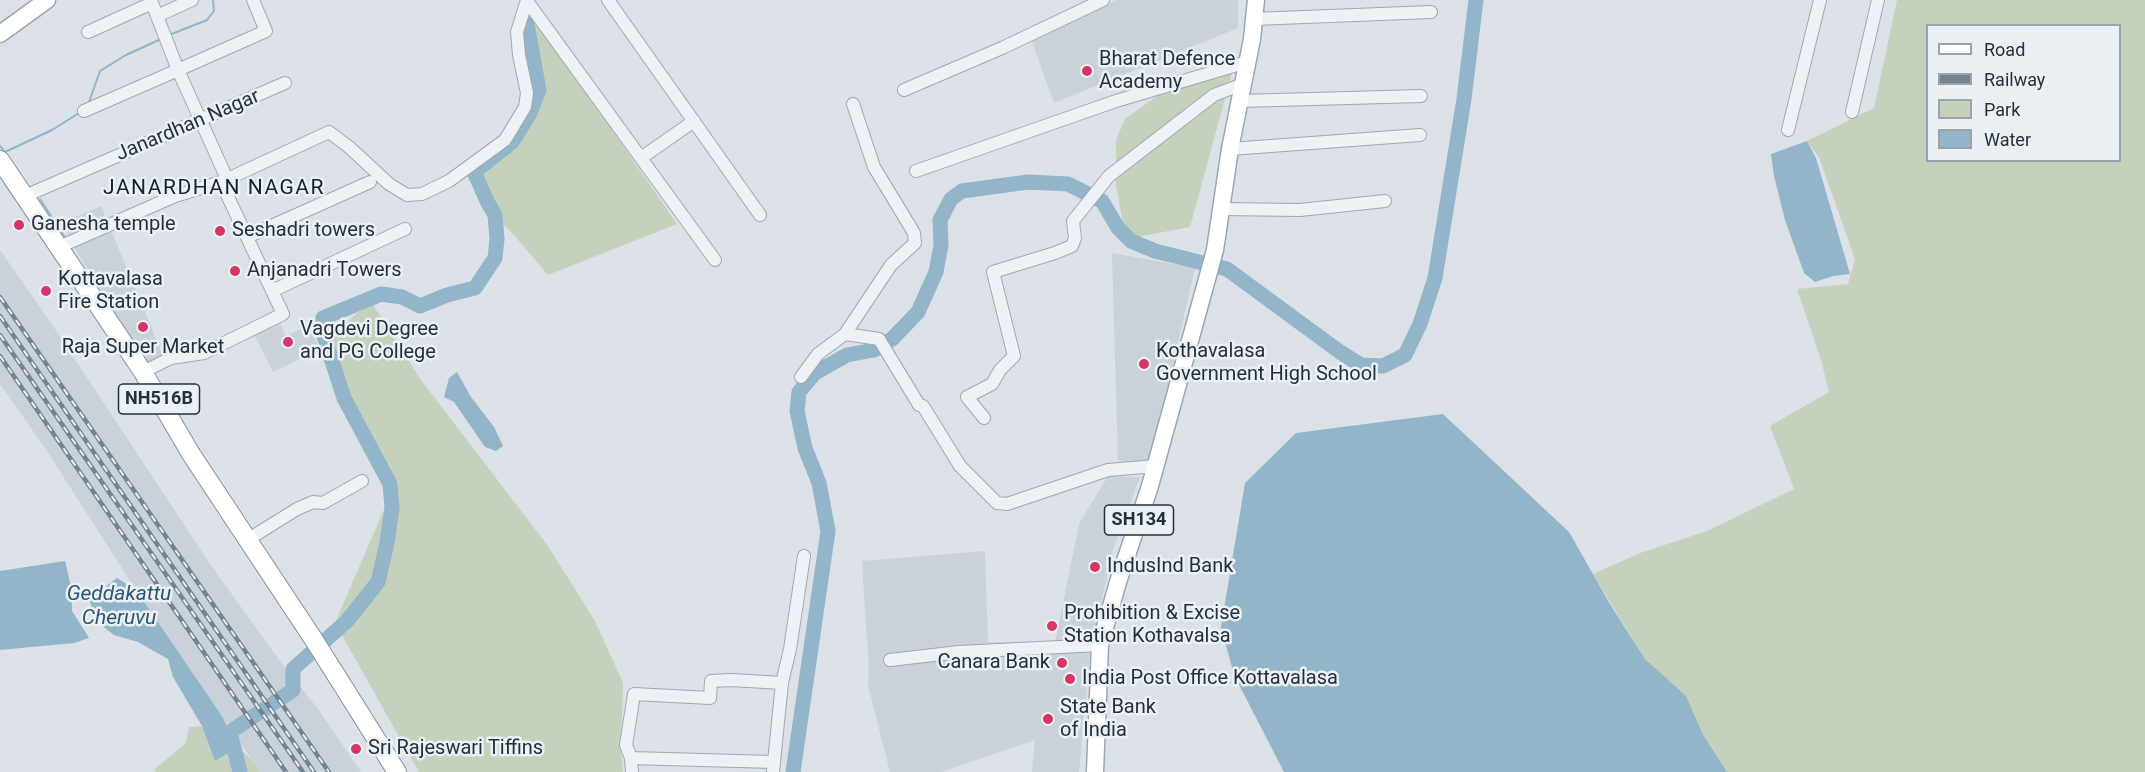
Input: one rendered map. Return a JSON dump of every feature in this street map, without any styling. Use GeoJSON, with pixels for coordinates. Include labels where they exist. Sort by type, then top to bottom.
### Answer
{"type":"FeatureCollection","features":[{"type":"Feature","properties":{"kind":"highway","name":"NH516B"},"geometry":{"type":"LineString","coordinates":[[0,160],[143,372],[191,454],[314,640],[397,772]]}},
{"type":"Feature","properties":{"kind":"main road"},"geometry":{"type":"LineString","coordinates":[[0,34],[47,0]]}},
{"type":"Feature","properties":{"kind":"main road","name":"SH134"},"geometry":{"type":"LineString","coordinates":[[1095,772],[1100,645],[1156,466],[1215,250],[1220,208],[1256,0]]}},
{"type":"Feature","properties":{"kind":"street"},"geometry":{"type":"LineString","coordinates":[[157,16],[192,0]]}},
{"type":"Feature","properties":{"kind":"street"},"geometry":{"type":"LineString","coordinates":[[84,111],[266,31],[253,0]]}},
{"type":"Feature","properties":{"kind":"street"},"geometry":{"type":"LineString","coordinates":[[527,0],[715,260]]}},
{"type":"Feature","properties":{"kind":"street"},"geometry":{"type":"LineString","coordinates":[[59,247],[175,196],[224,180],[329,132],[389,184],[407,195],[422,194],[449,181],[505,140],[525,107],[527,93],[519,55],[518,32],[527,0]]}},
{"type":"Feature","properties":{"kind":"street"},"geometry":{"type":"LineString","coordinates":[[608,0],[760,215]]}},
{"type":"Feature","properties":{"kind":"street"},"geometry":{"type":"LineString","coordinates":[[904,90],[982,57],[1103,0]]}},
{"type":"Feature","properties":{"kind":"street"},"geometry":{"type":"LineString","coordinates":[[1788,130],[1820,0]]}},
{"type":"Feature","properties":{"kind":"street"},"geometry":{"type":"LineString","coordinates":[[1852,112],[1878,0]]}},
{"type":"Feature","properties":{"kind":"street"},"geometry":{"type":"LineString","coordinates":[[88,32],[152,3],[247,237],[283,314],[204,352],[171,358],[143,372]]}},
{"type":"Feature","properties":{"kind":"street"},"geometry":{"type":"LineString","coordinates":[[1254,19],[1431,12]]}},
{"type":"Feature","properties":{"kind":"street"},"geometry":{"type":"LineString","coordinates":[[916,171],[1116,101],[1246,62]]}},
{"type":"Feature","properties":{"kind":"street","name":"Janardhan Nagar"},"geometry":{"type":"LineString","coordinates":[[24,196],[285,84]]}},
{"type":"Feature","properties":{"kind":"street"},"geometry":{"type":"LineString","coordinates":[[984,418],[967,397],[992,384],[1000,370],[1014,356],[993,272],[1072,246],[1075,238],[1073,221],[1109,176],[1214,94],[1243,84]]}},
{"type":"Feature","properties":{"kind":"street"},"geometry":{"type":"LineString","coordinates":[[1240,101],[1421,96]]}},
{"type":"Feature","properties":{"kind":"street"},"geometry":{"type":"LineString","coordinates":[[801,377],[818,354],[845,334],[891,264],[915,243],[914,233],[874,167],[854,104]]}},
{"type":"Feature","properties":{"kind":"street"},"geometry":{"type":"LineString","coordinates":[[641,158],[694,122]]}},
{"type":"Feature","properties":{"kind":"street"},"geometry":{"type":"LineString","coordinates":[[1230,148],[1420,135]]}},
{"type":"Feature","properties":{"kind":"street"},"geometry":{"type":"LineString","coordinates":[[247,237],[370,182]]}},
{"type":"Feature","properties":{"kind":"street"},"geometry":{"type":"LineString","coordinates":[[1220,208],[1300,210],[1385,201]]}},
{"type":"Feature","properties":{"kind":"street"},"geometry":{"type":"LineString","coordinates":[[272,291],[405,229]]}},
{"type":"Feature","properties":{"kind":"street"},"geometry":{"type":"LineString","coordinates":[[845,334],[879,339],[960,466],[997,503],[1007,504],[1108,470],[1156,466]]}},
{"type":"Feature","properties":{"kind":"street"},"geometry":{"type":"LineString","coordinates":[[247,540],[297,509],[313,502],[323,502],[362,481]]}},
{"type":"Feature","properties":{"kind":"street"},"geometry":{"type":"LineString","coordinates":[[631,758],[773,767],[782,683],[790,649],[804,556]]}},
{"type":"Feature","properties":{"kind":"street"},"geometry":{"type":"LineString","coordinates":[[890,660],[959,652],[1100,645]]}},
{"type":"Feature","properties":{"kind":"street"},"geometry":{"type":"LineString","coordinates":[[632,772],[631,758],[626,745],[634,694],[710,698],[711,681],[782,683]]}},
{"type":"Feature","properties":{"kind":"shaded area","name":"Bharat Defence Academy"},"geometry":{"type":"Polygon","coordinates":[[[1116,0],[1238,0],[1238,28],[1054,103],[1031,39],[1116,0]]]}},
{"type":"Feature","properties":{"kind":"shaded area"},"geometry":{"type":"Polygon","coordinates":[[[101,206],[164,358],[146,366],[75,249],[63,222],[101,206]]]}},
{"type":"Feature","properties":{"kind":"shaded area"},"geometry":{"type":"Polygon","coordinates":[[[0,250],[53,326],[210,564],[282,664],[318,709],[361,772],[260,772],[0,384],[0,250]]]}},
{"type":"Feature","properties":{"kind":"shaded area","name":"Kothavalasa Government High School"},"geometry":{"type":"Polygon","coordinates":[[[1112,253],[1195,268],[1150,463],[1118,461],[1112,253]]]}},
{"type":"Feature","properties":{"kind":"shaded area","name":"Vagdevi Degree and PG College"},"geometry":{"type":"Polygon","coordinates":[[[279,321],[286,336],[308,325],[320,349],[273,372],[254,334],[279,321]]]}},
{"type":"Feature","properties":{"kind":"shaded area"},"geometry":{"type":"Polygon","coordinates":[[[1108,476],[1140,477],[1113,550],[1090,651],[1079,772],[1032,772],[1035,740],[941,772],[890,772],[868,685],[862,561],[985,551],[988,642],[1055,643],[1079,524],[1108,476]]]}},
{"type":"Feature","properties":{"kind":"green space"},"geometry":{"type":"Polygon","coordinates":[[[1897,0],[2145,0],[2145,772],[1720,772],[1645,659],[1593,574],[1640,553],[1707,531],[1794,489],[1770,426],[1829,392],[1821,360],[1797,289],[1848,284],[1855,259],[1819,157],[1807,141],[1874,108],[1897,0]]]}},
{"type":"Feature","properties":{"kind":"green space"},"geometry":{"type":"Polygon","coordinates":[[[532,14],[677,224],[548,275],[514,235],[486,207],[468,173],[504,154],[536,108],[543,87],[533,49],[532,14]]]}},
{"type":"Feature","properties":{"kind":"green space"},"geometry":{"type":"Polygon","coordinates":[[[1232,73],[1190,227],[1126,239],[1116,185],[1116,140],[1125,119],[1160,94],[1232,73]]]}},
{"type":"Feature","properties":{"kind":"green space"},"geometry":{"type":"Polygon","coordinates":[[[370,300],[421,380],[548,546],[595,621],[623,683],[621,749],[623,772],[419,772],[335,623],[392,491],[322,348],[370,300]]]}},
{"type":"Feature","properties":{"kind":"green space"},"geometry":{"type":"Polygon","coordinates":[[[202,726],[215,761],[238,747],[252,760],[260,772],[154,772],[186,743],[189,727],[202,726]]]}},
{"type":"Feature","properties":{"kind":"water"},"geometry":{"type":"Polygon","coordinates":[[[1807,141],[1816,158],[1850,274],[1833,276],[1815,282],[1804,273],[1785,220],[1771,154],[1807,141]]]}},
{"type":"Feature","properties":{"kind":"water"},"geometry":{"type":"Polygon","coordinates":[[[457,372],[471,397],[494,427],[503,446],[496,451],[485,447],[454,402],[444,397],[449,378],[457,372]]]}},
{"type":"Feature","properties":{"kind":"water"},"geometry":{"type":"Polygon","coordinates":[[[1443,414],[1569,532],[1645,659],[1686,696],[1703,735],[1727,772],[1284,772],[1234,675],[1221,627],[1245,483],[1296,433],[1443,414]]]}},
{"type":"Feature","properties":{"kind":"water","name":"Geddakattu Cheruvu"},"geometry":{"type":"Polygon","coordinates":[[[65,561],[72,591],[72,611],[89,638],[74,643],[0,650],[0,571],[65,561]]]}},
{"type":"Feature","properties":{"kind":"water","name":"Geddakattu Cheruvu"},"geometry":{"type":"Polygon","coordinates":[[[117,578],[136,590],[222,716],[238,747],[215,761],[202,726],[173,677],[168,659],[138,642],[114,635],[97,622],[89,599],[117,578]]]}},
{"type":"Feature","properties":{"kind":"waterway"},"geometry":{"type":"LineString","coordinates":[[169,35],[207,20],[214,11],[213,0]]}},
{"type":"Feature","properties":{"kind":"waterway"},"geometry":{"type":"LineString","coordinates":[[793,772],[828,531],[819,483],[805,448],[797,411],[799,392],[815,373],[847,355],[874,350],[892,339],[918,312],[936,272],[941,245],[940,220],[951,199],[962,191],[1028,182],[1068,184],[1102,201],[1118,228],[1131,241],[1155,251],[1227,269],[1340,352],[1361,365],[1383,366],[1405,355],[1420,324],[1435,278],[1464,99],[1476,0]]}},
{"type":"Feature","properties":{"kind":"waterway"},"geometry":{"type":"LineString","coordinates":[[240,772],[230,732],[293,690],[293,669],[347,621],[378,582],[387,543],[392,508],[390,484],[344,398],[322,330],[323,318],[381,294],[402,297],[420,306],[447,295],[475,288],[495,258],[497,239],[495,215],[474,172],[512,142],[529,115],[539,90],[527,24]]}},
{"type":"Feature","properties":{"kind":"waterway"},"geometry":{"type":"LineString","coordinates":[[88,105],[100,71],[126,55],[161,39]]}},
{"type":"Feature","properties":{"kind":"waterway"},"geometry":{"type":"LineString","coordinates":[[0,146],[5,152],[52,130],[79,113]]}},
{"type":"Feature","properties":{"kind":"waterway"},"geometry":{"type":"LineString","coordinates":[[40,199],[66,239]]}},
{"type":"Feature","properties":{"kind":"railway"},"geometry":{"type":"LineString","coordinates":[[0,297],[329,772]]}},
{"type":"Feature","properties":{"kind":"railway"},"geometry":{"type":"LineString","coordinates":[[0,316],[314,772]]}},
{"type":"Feature","properties":{"kind":"railway"},"geometry":{"type":"LineString","coordinates":[[0,335],[303,772]]}},
{"type":"Feature","properties":{"kind":"railway"},"geometry":{"type":"LineString","coordinates":[[0,356],[286,772]]}},
{"type":"Feature","properties":{"kind":"place","name":"Bharat Defence Academy"},"geometry":{"type":"Point","coordinates":[1087,71]}},
{"type":"Feature","properties":{"kind":"place","name":"Ganesha temple"},"geometry":{"type":"Point","coordinates":[19,225]}},
{"type":"Feature","properties":{"kind":"place","name":"Seshadri towers"},"geometry":{"type":"Point","coordinates":[220,231]}},
{"type":"Feature","properties":{"kind":"place","name":"Anjanadri Towers"},"geometry":{"type":"Point","coordinates":[235,271]}},
{"type":"Feature","properties":{"kind":"place","name":"Kottavalasa Fire Station"},"geometry":{"type":"Point","coordinates":[46,291]}},
{"type":"Feature","properties":{"kind":"place","name":"Raja Super Market"},"geometry":{"type":"Point","coordinates":[143,327]}},
{"type":"Feature","properties":{"kind":"place","name":"Vagdevi Degree and PG College"},"geometry":{"type":"Point","coordinates":[288,342]}},
{"type":"Feature","properties":{"kind":"place","name":"Kothavalasa Government High School"},"geometry":{"type":"Point","coordinates":[1144,364]}},
{"type":"Feature","properties":{"kind":"place","name":"IndusInd Bank"},"geometry":{"type":"Point","coordinates":[1095,567]}},
{"type":"Feature","properties":{"kind":"place","name":"Prohibition & Excise Station Kothavalsa"},"geometry":{"type":"Point","coordinates":[1052,626]}},
{"type":"Feature","properties":{"kind":"place","name":"Canara Bank"},"geometry":{"type":"Point","coordinates":[1062,663]}},
{"type":"Feature","properties":{"kind":"place","name":"India Post Office Kottavalasa"},"geometry":{"type":"Point","coordinates":[1070,679]}},
{"type":"Feature","properties":{"kind":"place","name":"State Bank of India"},"geometry":{"type":"Point","coordinates":[1048,719]}},
{"type":"Feature","properties":{"kind":"place","name":"Sri Rajeswari Tiffins"},"geometry":{"type":"Point","coordinates":[356,749]}},
{"type":"Feature","properties":{"kind":"district","name":"JANARDHAN NAGAR"},"geometry":{"type":"Point","coordinates":[214,189]}}]}
